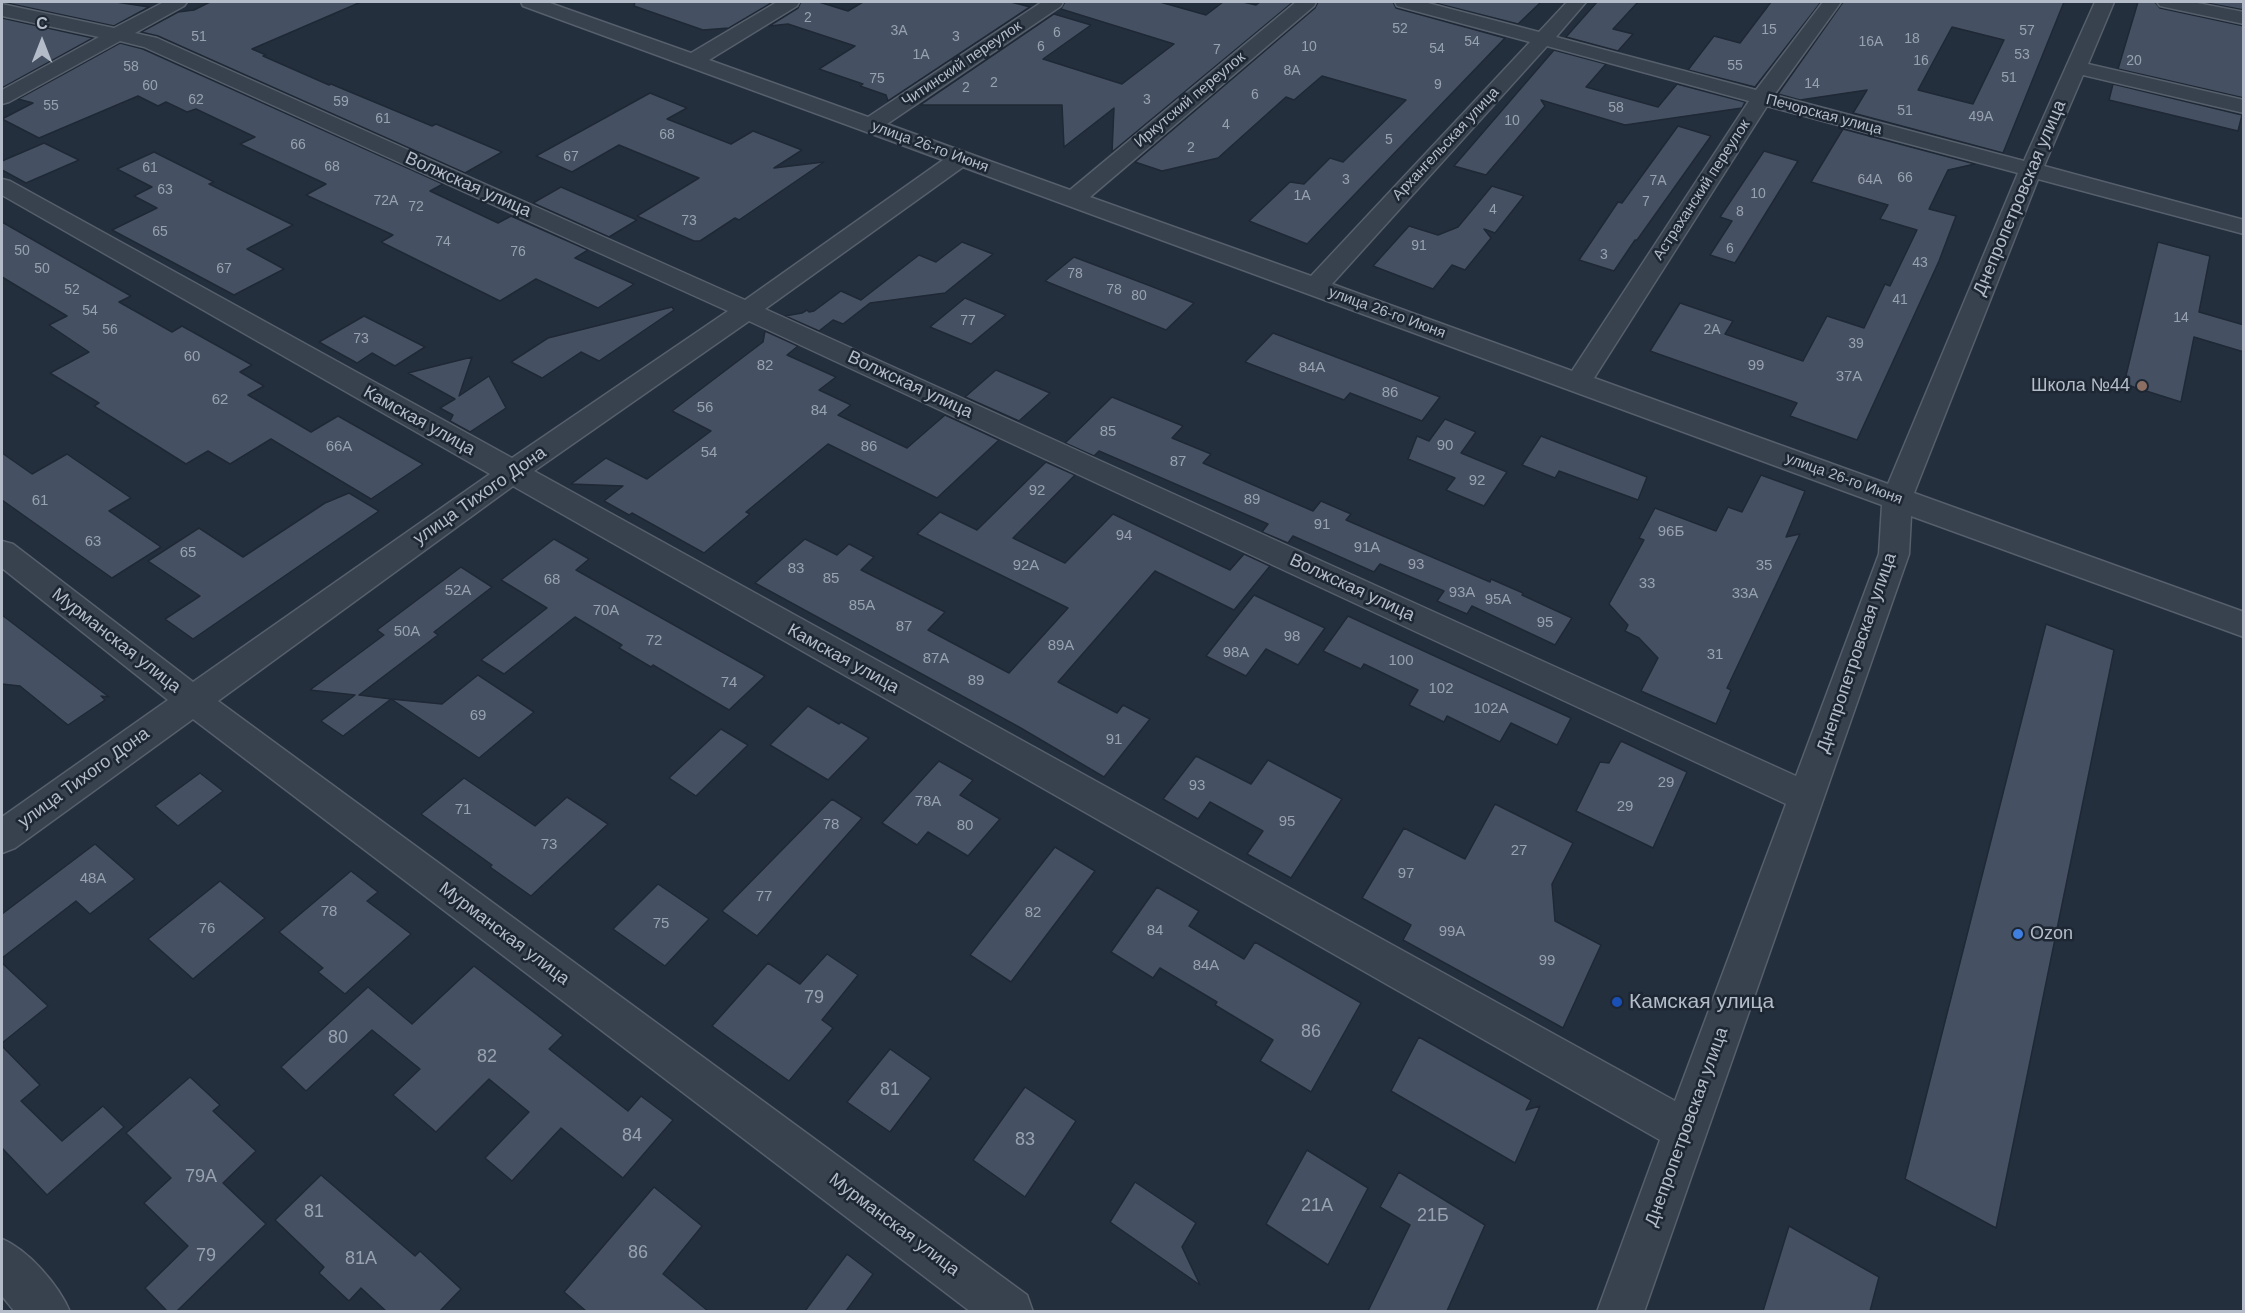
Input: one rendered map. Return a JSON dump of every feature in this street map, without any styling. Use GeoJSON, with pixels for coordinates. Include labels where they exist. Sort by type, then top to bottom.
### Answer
{"type":"FeatureCollection","features":[{"type":"Feature","properties":{"kind":"street"},"geometry":{"type":"LineString","coordinates":[[2,98],[177,2]]}},
{"type":"Feature","properties":{"kind":"street","name":"улица 26-го Июня"},"geometry":{"type":"LineString","coordinates":[[530,2],[2244,625]]}},
{"type":"Feature","properties":{"kind":"street"},"geometry":{"type":"LineString","coordinates":[[693,61],[790,2]]}},
{"type":"Feature","properties":{"kind":"street","name":"Читинский переулок"},"geometry":{"type":"LineString","coordinates":[[870,126],[1054,2]]}},
{"type":"Feature","properties":{"kind":"street","name":"Иркутский переулок"},"geometry":{"type":"LineString","coordinates":[[1073,199],[1307,2]]}},
{"type":"Feature","properties":{"kind":"street","name":"Печорская улица"},"geometry":{"type":"LineString","coordinates":[[1404,2],[2244,227]]}},
{"type":"Feature","properties":{"kind":"street","name":"Архангельская улица"},"geometry":{"type":"LineString","coordinates":[[1315,287],[1577,2]]}},
{"type":"Feature","properties":{"kind":"street","name":"Астраханский переулок"},"geometry":{"type":"LineString","coordinates":[[1578,383],[1761,98],[1832,2]]}},
{"type":"Feature","properties":{"kind":"street","name":"Днепропетровская улица"},"geometry":{"type":"LineString","coordinates":[[1620,1311],[1894,554],[1897,498],[2031,170],[2104,2]]}},
{"type":"Feature","properties":{"kind":"street"},"geometry":{"type":"LineString","coordinates":[[2167,2],[2244,18]]}},
{"type":"Feature","properties":{"kind":"street","name":"Волжская улица"},"geometry":{"type":"LineString","coordinates":[[2,10],[150,42],[747,310],[1807,797]]}},
{"type":"Feature","properties":{"kind":"street"},"geometry":{"type":"LineString","coordinates":[[2075,67],[2244,107]]}},
{"type":"Feature","properties":{"kind":"street","name":"улица Тихого Дона"},"geometry":{"type":"LineString","coordinates":[[2,837],[511,473],[747,310],[961,158]]}},
{"type":"Feature","properties":{"kind":"street","name":"Камская улица"},"geometry":{"type":"LineString","coordinates":[[2,186],[1686,1131]]}},
{"type":"Feature","properties":{"kind":"street","name":"Мурманская улица"},"geometry":{"type":"LineString","coordinates":[[2,552],[192,700],[1010,1311]]}},
{"type":"Feature","properties":{"kind":"street"},"geometry":{"type":"LineString","coordinates":[[2,1262],[47,1311]]}},
{"type":"Feature","properties":{"kind":"building"},"geometry":{"type":"Polygon","coordinates":[[[2,2],[116,2],[149,7],[114,26],[2,2]]]}},
{"type":"Feature","properties":{"kind":"building"},"geometry":{"type":"Polygon","coordinates":[[[210,2],[361,2],[252,49],[329,85],[432,126],[436,124],[502,152],[465,173],[158,36],[141,32],[178,12],[194,10],[210,2]]]}},
{"type":"Feature","properties":{"kind":"building"},"geometry":{"type":"Polygon","coordinates":[[[635,2],[773,2],[729,28],[703,30],[634,6],[635,2]]]}},
{"type":"Feature","properties":{"kind":"building"},"geometry":{"type":"Polygon","coordinates":[[[801,2],[819,2],[848,11],[863,2],[1011,2],[1030,7],[888,101],[886,95],[860,86],[863,84],[819,69],[855,46],[788,24],[769,26],[798,8],[801,2]]]}},
{"type":"Feature","properties":{"kind":"building"},"geometry":{"type":"Polygon","coordinates":[[[1065,2],[1160,2],[1206,15],[1223,2],[1243,2],[1256,5],[1260,2],[1293,2],[1112,152],[1114,108],[1064,147],[1062,105],[920,105],[1054,14],[1091,25],[1043,59],[1122,84],[1174,44],[1061,9],[1065,2]]]}},
{"type":"Feature","properties":{"kind":"building"},"geometry":{"type":"Polygon","coordinates":[[[1318,2],[1393,2],[1396,8],[1505,38],[1307,244],[1249,221],[1290,182],[1304,184],[1330,158],[1343,162],[1406,100],[1322,76],[1294,100],[1286,97],[1218,158],[1162,171],[1135,162],[1315,8],[1318,2]]]}},
{"type":"Feature","properties":{"kind":"building"},"geometry":{"type":"Polygon","coordinates":[[[1431,2],[1541,2],[1518,24],[1431,2]]]}},
{"type":"Feature","properties":{"kind":"building"},"geometry":{"type":"Polygon","coordinates":[[[1597,2],[1638,2],[1613,29],[1633,34],[1618,51],[1566,37],[1597,2]]]}},
{"type":"Feature","properties":{"kind":"building"},"geometry":{"type":"Polygon","coordinates":[[[1771,2],[1821,2],[1755,87],[1688,70],[1714,36],[1740,43],[1771,2]]]}},
{"type":"Feature","properties":{"kind":"building"},"geometry":{"type":"Polygon","coordinates":[[[1843,2],[2064,2],[2003,153],[1853,113],[1867,90],[1800,100],[1778,94],[1843,2]],[[1952,27],[1918,90],[1973,104],[2004,40],[1952,27]]]}},
{"type":"Feature","properties":{"kind":"building"},"geometry":{"type":"Polygon","coordinates":[[[2138,2],[2155,2],[2160,8],[2244,26],[2244,98],[2118,69],[2138,2]]]}},
{"type":"Feature","properties":{"kind":"building"},"geometry":{"type":"Polygon","coordinates":[[[2201,2],[2244,2],[2244,10],[2201,2]]]}},
{"type":"Feature","properties":{"kind":"building"},"geometry":{"type":"Polygon","coordinates":[[[2,18],[93,38],[2,88],[2,18]]]}},
{"type":"Feature","properties":{"kind":"building"},"geometry":{"type":"Polygon","coordinates":[[[120,43],[143,49],[443,184],[430,191],[498,223],[511,216],[588,250],[575,258],[634,284],[598,308],[536,279],[500,301],[381,242],[393,235],[306,195],[326,184],[240,144],[255,137],[196,109],[187,112],[166,102],[158,106],[138,96],[39,138],[2,119],[33,103],[18,99],[120,43]]]}},
{"type":"Feature","properties":{"kind":"building"},"geometry":{"type":"Polygon","coordinates":[[[1554,50],[1606,64],[1586,87],[1658,107],[1677,84],[1745,102],[1742,108],[1625,125],[1541,100],[1545,106],[1486,175],[1454,166],[1554,50]]]}},
{"type":"Feature","properties":{"kind":"building"},"geometry":{"type":"Polygon","coordinates":[[[2113,84],[2242,115],[2238,131],[2109,100],[2113,84]]]}},
{"type":"Feature","properties":{"kind":"building"},"geometry":{"type":"Polygon","coordinates":[[[650,93],[687,108],[667,119],[731,144],[753,131],[802,150],[774,168],[824,162],[739,220],[735,218],[700,241],[694,241],[637,216],[699,178],[619,145],[572,172],[536,156],[650,93]]]}},
{"type":"Feature","properties":{"kind":"building"},"geometry":{"type":"Polygon","coordinates":[[[1678,126],[1711,136],[1637,240],[1614,271],[1579,260],[1618,202],[1622,203],[1678,126]]]}},
{"type":"Feature","properties":{"kind":"building"},"geometry":{"type":"Polygon","coordinates":[[[1843,129],[1975,164],[1948,170],[1929,209],[1956,216],[1939,261],[1857,440],[1790,416],[1797,403],[1650,351],[1680,303],[1733,321],[1725,334],[1803,361],[1827,316],[1864,328],[1885,284],[1890,286],[1917,230],[1880,219],[1888,205],[1811,182],[1843,129]]]}},
{"type":"Feature","properties":{"kind":"building"},"geometry":{"type":"Polygon","coordinates":[[[44,143],[79,160],[26,183],[2,170],[2,161],[44,143]]]}},
{"type":"Feature","properties":{"kind":"building"},"geometry":{"type":"Polygon","coordinates":[[[1764,151],[1798,161],[1735,263],[1710,255],[1732,221],[1720,217],[1764,151]]]}},
{"type":"Feature","properties":{"kind":"building"},"geometry":{"type":"Polygon","coordinates":[[[154,152],[214,182],[209,184],[293,225],[247,249],[284,269],[234,295],[112,230],[157,208],[134,196],[152,187],[117,169],[154,152]]]}},
{"type":"Feature","properties":{"kind":"building"},"geometry":{"type":"Polygon","coordinates":[[[1492,186],[1524,196],[1495,233],[1484,229],[1491,238],[1465,270],[1452,265],[1433,289],[1373,266],[1409,226],[1438,235],[1458,227],[1492,186]]]}},
{"type":"Feature","properties":{"kind":"building"},"geometry":{"type":"Polygon","coordinates":[[[561,187],[637,220],[609,237],[533,203],[561,187]]]}},
{"type":"Feature","properties":{"kind":"building"},"geometry":{"type":"Polygon","coordinates":[[[2,222],[131,296],[119,302],[172,332],[182,326],[252,365],[240,372],[264,386],[248,395],[311,432],[338,416],[423,464],[371,499],[271,439],[230,464],[208,451],[186,464],[94,406],[99,403],[50,373],[89,352],[49,325],[67,316],[2,277],[2,222]]]}},
{"type":"Feature","properties":{"kind":"building"},"geometry":{"type":"Polygon","coordinates":[[[962,242],[993,254],[945,293],[870,303],[843,324],[833,320],[819,331],[785,316],[807,310],[814,311],[841,291],[861,300],[919,255],[936,262],[962,242]]]}},
{"type":"Feature","properties":{"kind":"building"},"geometry":{"type":"Polygon","coordinates":[[[2158,242],[2210,256],[2199,312],[2244,325],[2244,352],[2194,337],[2181,402],[2124,384],[2158,242]]]}},
{"type":"Feature","properties":{"kind":"building"},"geometry":{"type":"Polygon","coordinates":[[[1074,257],[1194,303],[1166,330],[1045,281],[1074,257]]]}},
{"type":"Feature","properties":{"kind":"building"},"geometry":{"type":"Polygon","coordinates":[[[965,298],[1006,315],[971,344],[930,327],[965,298]]]}},
{"type":"Feature","properties":{"kind":"building"},"geometry":{"type":"Polygon","coordinates":[[[672,307],[674,310],[599,361],[581,352],[542,378],[511,362],[548,338],[672,307]]]}},
{"type":"Feature","properties":{"kind":"building"},"geometry":{"type":"Polygon","coordinates":[[[364,316],[425,347],[395,366],[372,353],[357,363],[319,342],[364,316]]]}},
{"type":"Feature","properties":{"kind":"building"},"geometry":{"type":"Polygon","coordinates":[[[765,331],[798,346],[787,355],[836,377],[819,390],[851,405],[838,415],[907,448],[945,415],[999,440],[937,498],[828,444],[746,512],[750,514],[704,553],[632,513],[629,515],[604,501],[623,486],[571,484],[606,458],[647,479],[711,431],[672,411],[763,342],[765,331]]]}},
{"type":"Feature","properties":{"kind":"building"},"geometry":{"type":"Polygon","coordinates":[[[1273,333],[1440,397],[1422,421],[1350,393],[1344,400],[1245,362],[1273,333]]]}},
{"type":"Feature","properties":{"kind":"building"},"geometry":{"type":"Polygon","coordinates":[[[472,357],[459,396],[489,376],[506,408],[470,432],[450,421],[453,415],[440,408],[455,399],[408,373],[472,357]]]}},
{"type":"Feature","properties":{"kind":"building"},"geometry":{"type":"Polygon","coordinates":[[[996,370],[1050,393],[1019,421],[965,397],[996,370]]]}},
{"type":"Feature","properties":{"kind":"building"},"geometry":{"type":"Polygon","coordinates":[[[1112,397],[1183,426],[1172,438],[1211,454],[1203,463],[1313,511],[1321,501],[1351,514],[1346,520],[1490,582],[1491,579],[1572,618],[1555,645],[1472,606],[1467,614],[1437,601],[1444,591],[1380,564],[1374,572],[1293,536],[1288,543],[1262,532],[1268,524],[1099,451],[1094,456],[1065,443],[1112,397]]]}},
{"type":"Feature","properties":{"kind":"building"},"geometry":{"type":"Polygon","coordinates":[[[1445,419],[1476,432],[1461,453],[1507,472],[1484,506],[1446,490],[1455,478],[1408,459],[1417,436],[1429,441],[1445,419]]]}},
{"type":"Feature","properties":{"kind":"building"},"geometry":{"type":"Polygon","coordinates":[[[1541,436],[1647,477],[1638,500],[1559,471],[1555,478],[1522,465],[1541,436]]]}},
{"type":"Feature","properties":{"kind":"building"},"geometry":{"type":"Polygon","coordinates":[[[2,453],[32,474],[67,454],[131,498],[109,511],[161,547],[112,578],[2,500],[2,453]]]}},
{"type":"Feature","properties":{"kind":"building"},"geometry":{"type":"Polygon","coordinates":[[[1046,462],[1075,475],[1013,538],[1065,563],[1113,514],[1230,570],[1244,554],[1270,566],[1234,610],[1155,571],[1058,682],[1117,713],[1123,705],[1150,719],[1104,777],[1019,727],[755,583],[805,539],[837,555],[849,544],[874,557],[861,570],[945,612],[928,630],[1009,673],[1068,608],[917,534],[940,512],[977,530],[1046,462]]]}},
{"type":"Feature","properties":{"kind":"building"},"geometry":{"type":"Polygon","coordinates":[[[1761,475],[1805,491],[1786,537],[1800,534],[1727,688],[1731,690],[1716,724],[1641,691],[1658,658],[1639,638],[1625,631],[1628,625],[1609,604],[1644,540],[1639,538],[1655,508],[1716,531],[1728,507],[1742,512],[1761,475]]]}},
{"type":"Feature","properties":{"kind":"building"},"geometry":{"type":"Polygon","coordinates":[[[349,493],[379,511],[193,639],[165,619],[200,596],[148,561],[199,528],[243,557],[325,503],[349,493]]]}},
{"type":"Feature","properties":{"kind":"building"},"geometry":{"type":"Polygon","coordinates":[[[554,539],[589,559],[576,570],[765,676],[729,710],[653,665],[651,667],[619,648],[622,645],[575,617],[504,674],[481,660],[547,608],[501,580],[554,539]]]}},
{"type":"Feature","properties":{"kind":"building"},"geometry":{"type":"Polygon","coordinates":[[[461,567],[492,587],[434,632],[438,635],[359,695],[391,699],[343,736],[321,721],[355,695],[310,690],[384,635],[377,630],[461,567]]]}},
{"type":"Feature","properties":{"kind":"building"},"geometry":{"type":"Polygon","coordinates":[[[1254,595],[1325,628],[1298,665],[1266,649],[1246,676],[1206,656],[1254,595]]]}},
{"type":"Feature","properties":{"kind":"building"},"geometry":{"type":"Polygon","coordinates":[[[2,615],[109,697],[101,696],[105,700],[68,725],[20,686],[2,684],[2,615]]]}},
{"type":"Feature","properties":{"kind":"building"},"geometry":{"type":"Polygon","coordinates":[[[1348,616],[1571,718],[1557,745],[1511,723],[1500,742],[1447,716],[1444,722],[1409,705],[1418,690],[1364,664],[1361,669],[1323,651],[1348,616]]]}},
{"type":"Feature","properties":{"kind":"building"},"geometry":{"type":"Polygon","coordinates":[[[2046,624],[2114,650],[1996,1228],[1905,1179],[2046,624]]]}},
{"type":"Feature","properties":{"kind":"building"},"geometry":{"type":"Polygon","coordinates":[[[478,675],[534,712],[479,758],[391,699],[442,704],[478,675]]]}},
{"type":"Feature","properties":{"kind":"building"},"geometry":{"type":"Polygon","coordinates":[[[808,706],[869,738],[828,780],[770,745],[808,706]]]}},
{"type":"Feature","properties":{"kind":"building"},"geometry":{"type":"Polygon","coordinates":[[[721,729],[748,745],[696,796],[669,778],[721,729]]]}},
{"type":"Feature","properties":{"kind":"building"},"geometry":{"type":"Polygon","coordinates":[[[1621,741],[1687,772],[1653,848],[1576,811],[1600,762],[1609,763],[1621,741]]]}},
{"type":"Feature","properties":{"kind":"building"},"geometry":{"type":"Polygon","coordinates":[[[1196,756],[1251,784],[1268,760],[1342,799],[1291,878],[1247,854],[1263,831],[1210,802],[1198,819],[1163,799],[1196,756]]]}},
{"type":"Feature","properties":{"kind":"building"},"geometry":{"type":"Polygon","coordinates":[[[939,761],[973,780],[960,795],[1000,819],[968,856],[928,832],[917,845],[882,823],[939,761]]]}},
{"type":"Feature","properties":{"kind":"building"},"geometry":{"type":"Polygon","coordinates":[[[200,773],[223,791],[178,826],[155,806],[200,773]]]}},
{"type":"Feature","properties":{"kind":"building"},"geometry":{"type":"Polygon","coordinates":[[[464,778],[535,826],[567,797],[608,824],[531,896],[421,814],[464,778]]]}},
{"type":"Feature","properties":{"kind":"building"},"geometry":{"type":"Polygon","coordinates":[[[832,799],[862,818],[757,936],[722,911],[832,799]]]}},
{"type":"Feature","properties":{"kind":"building"},"geometry":{"type":"Polygon","coordinates":[[[1495,804],[1573,843],[1552,884],[1555,921],[1601,945],[1563,1028],[1403,940],[1411,925],[1362,898],[1404,828],[1465,859],[1495,804]]]}},
{"type":"Feature","properties":{"kind":"building"},"geometry":{"type":"Polygon","coordinates":[[[95,844],[135,879],[90,914],[76,901],[2,958],[2,914],[95,844]]]}},
{"type":"Feature","properties":{"kind":"building"},"geometry":{"type":"Polygon","coordinates":[[[1055,847],[1095,871],[1011,982],[970,955],[1055,847]]]}},
{"type":"Feature","properties":{"kind":"building"},"geometry":{"type":"Polygon","coordinates":[[[351,871],[378,892],[367,901],[411,934],[345,994],[318,972],[323,968],[279,932],[351,871]]]}},
{"type":"Feature","properties":{"kind":"building"},"geometry":{"type":"Polygon","coordinates":[[[220,881],[265,918],[193,979],[148,939],[220,881]]]}},
{"type":"Feature","properties":{"kind":"building"},"geometry":{"type":"Polygon","coordinates":[[[658,884],[709,919],[665,966],[613,929],[658,884]]]}},
{"type":"Feature","properties":{"kind":"building"},"geometry":{"type":"Polygon","coordinates":[[[1157,887],[1199,911],[1189,926],[1244,959],[1255,942],[1361,1003],[1311,1092],[1260,1061],[1273,1040],[1215,1005],[1217,1002],[1160,968],[1153,978],[1111,952],[1157,887]]]}},
{"type":"Feature","properties":{"kind":"building"},"geometry":{"type":"Polygon","coordinates":[[[827,954],[858,975],[822,1020],[833,1028],[789,1081],[712,1026],[768,963],[800,984],[827,954]]]}},
{"type":"Feature","properties":{"kind":"building"},"geometry":{"type":"Polygon","coordinates":[[[2,963],[48,1006],[2,1043],[2,963]]]}},
{"type":"Feature","properties":{"kind":"building"},"geometry":{"type":"Polygon","coordinates":[[[474,966],[563,1035],[549,1049],[628,1111],[641,1096],[673,1120],[623,1178],[561,1128],[512,1181],[485,1158],[529,1112],[489,1079],[436,1132],[393,1095],[420,1069],[372,1030],[306,1091],[281,1067],[368,987],[412,1024],[474,966]]]}},
{"type":"Feature","properties":{"kind":"building"},"geometry":{"type":"Polygon","coordinates":[[[1419,1037],[1531,1100],[1526,1110],[1540,1106],[1515,1163],[1391,1091],[1419,1037]]]}},
{"type":"Feature","properties":{"kind":"building"},"geometry":{"type":"Polygon","coordinates":[[[2,1046],[40,1085],[21,1101],[62,1141],[103,1106],[124,1127],[47,1195],[2,1148],[2,1046]]]}},
{"type":"Feature","properties":{"kind":"building"},"geometry":{"type":"Polygon","coordinates":[[[890,1049],[931,1078],[890,1132],[847,1102],[890,1049]]]}},
{"type":"Feature","properties":{"kind":"building"},"geometry":{"type":"Polygon","coordinates":[[[190,1077],[220,1105],[213,1111],[256,1151],[223,1183],[266,1224],[177,1311],[167,1311],[145,1288],[188,1246],[144,1203],[171,1178],[126,1133],[190,1077]]]}},
{"type":"Feature","properties":{"kind":"building"},"geometry":{"type":"Polygon","coordinates":[[[1025,1087],[1076,1121],[1025,1197],[973,1160],[1025,1087]]]}},
{"type":"Feature","properties":{"kind":"building"},"geometry":{"type":"Polygon","coordinates":[[[1307,1150],[1368,1188],[1328,1265],[1266,1224],[1307,1150]]]}},
{"type":"Feature","properties":{"kind":"building"},"geometry":{"type":"Polygon","coordinates":[[[1399,1172],[1485,1225],[1447,1311],[1368,1311],[1410,1225],[1380,1207],[1399,1172]]]}},
{"type":"Feature","properties":{"kind":"building"},"geometry":{"type":"Polygon","coordinates":[[[321,1175],[415,1256],[420,1251],[461,1289],[440,1311],[386,1311],[361,1288],[349,1301],[319,1273],[324,1267],[275,1220],[321,1175]]]}},
{"type":"Feature","properties":{"kind":"building"},"geometry":{"type":"Polygon","coordinates":[[[1135,1182],[1196,1223],[1182,1247],[1200,1285],[1110,1222],[1135,1182]]]}},
{"type":"Feature","properties":{"kind":"building"},"geometry":{"type":"Polygon","coordinates":[[[654,1187],[702,1226],[663,1274],[708,1311],[586,1311],[564,1292],[654,1187]]]}},
{"type":"Feature","properties":{"kind":"building"},"geometry":{"type":"Polygon","coordinates":[[[1789,1226],[1879,1277],[1870,1311],[1763,1311],[1789,1226]]]}},
{"type":"Feature","properties":{"kind":"building"},"geometry":{"type":"Polygon","coordinates":[[[847,1254],[873,1274],[846,1311],[805,1311],[847,1254]]]}},
{"type":"Feature","properties":{"kind":"place","name":"Школа №44"},"geometry":{"type":"Point","coordinates":[2142,386]}},
{"type":"Feature","properties":{"kind":"place","name":"Ozon"},"geometry":{"type":"Point","coordinates":[2018,934]}},
{"type":"Feature","properties":{"kind":"place","name":"Камская улица"},"geometry":{"type":"Point","coordinates":[1617,1002]}}]}
